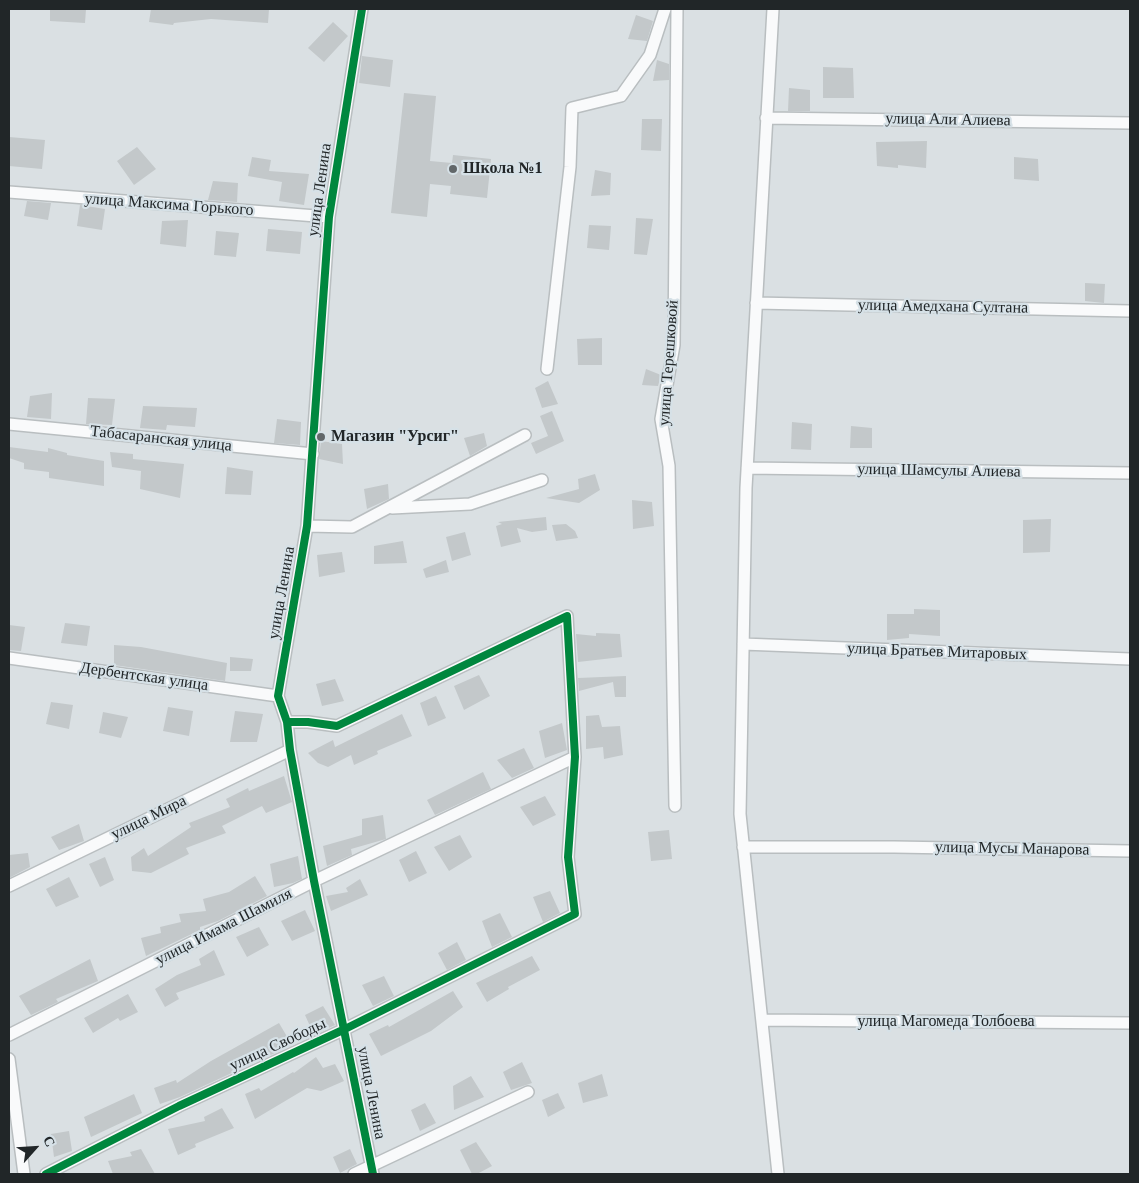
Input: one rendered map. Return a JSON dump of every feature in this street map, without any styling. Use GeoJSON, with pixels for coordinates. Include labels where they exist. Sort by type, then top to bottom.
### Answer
{"type":"FeatureCollection","features":[{"type":"Feature","properties":{"kind":"street","name":"улица Ленина"},"geometry":{"type":"LineString","coordinates":[[362,9],[329,217],[307,526],[278,696],[287,722],[290,750],[314,881],[372,1170]]}},
{"type":"Feature","properties":{"kind":"street"},"geometry":{"type":"LineString","coordinates":[[547,369],[570,167],[572,108],[621,96],[650,55],[664,9]]}},
{"type":"Feature","properties":{"kind":"street","name":"улица Терешковой"},"geometry":{"type":"LineString","coordinates":[[675,806],[669,466],[662,419],[674,345],[677,9]]}},
{"type":"Feature","properties":{"kind":"street"},"geometry":{"type":"LineString","coordinates":[[773,9],[747,468],[740,814],[778,1174]]}},
{"type":"Feature","properties":{"kind":"street","name":"улица Али Алиева"},"geometry":{"type":"LineString","coordinates":[[766,118],[1130,123]]}},
{"type":"Feature","properties":{"kind":"street","name":"улица Максима Горького"},"geometry":{"type":"LineString","coordinates":[[9,192],[329,217]]}},
{"type":"Feature","properties":{"kind":"street","name":"улица Амедхана Султана"},"geometry":{"type":"LineString","coordinates":[[756,304],[1130,311]]}},
{"type":"Feature","properties":{"kind":"street","name":"Табасаранская улица"},"geometry":{"type":"LineString","coordinates":[[9,424],[313,454]]}},
{"type":"Feature","properties":{"kind":"street"},"geometry":{"type":"LineString","coordinates":[[307,526],[352,527],[525,435]]}},
{"type":"Feature","properties":{"kind":"street","name":"улица Шамсулы Алиева"},"geometry":{"type":"LineString","coordinates":[[747,468],[1130,474]]}},
{"type":"Feature","properties":{"kind":"street"},"geometry":{"type":"LineString","coordinates":[[388,509],[470,504],[542,480]]}},
{"type":"Feature","properties":{"kind":"street"},"geometry":{"type":"LineString","coordinates":[[287,722],[337,726],[567,616],[575,757]]}},
{"type":"Feature","properties":{"kind":"street","name":"улица Братьев Митаровых"},"geometry":{"type":"LineString","coordinates":[[743,644],[1130,659]]}},
{"type":"Feature","properties":{"kind":"street","name":"Дербентская улица"},"geometry":{"type":"LineString","coordinates":[[9,658],[278,696]]}},
{"type":"Feature","properties":{"kind":"street","name":"улица Мира"},"geometry":{"type":"LineString","coordinates":[[9,886],[290,750]]}},
{"type":"Feature","properties":{"kind":"street","name":"улица Имама Шамиля"},"geometry":{"type":"LineString","coordinates":[[9,1035],[314,881],[575,757]]}},
{"type":"Feature","properties":{"kind":"street","name":"улица Свободы"},"geometry":{"type":"LineString","coordinates":[[46,1174],[179,1106],[345,1029],[575,914],[568,856],[575,757]]}},
{"type":"Feature","properties":{"kind":"street","name":"улица Мусы Манарова"},"geometry":{"type":"LineString","coordinates":[[743,847],[894,846],[1130,851]]}},
{"type":"Feature","properties":{"kind":"street","name":"улица Магомеда Толбоева"},"geometry":{"type":"LineString","coordinates":[[762,1020],[1130,1023]]}},
{"type":"Feature","properties":{"kind":"street"},"geometry":{"type":"LineString","coordinates":[[9,1059],[24,1174]]}},
{"type":"Feature","properties":{"kind":"street"},"geometry":{"type":"LineString","coordinates":[[354,1174],[372,1170],[528,1092]]}},
{"type":"Feature","properties":{"kind":"building"},"geometry":{"type":"Polygon","coordinates":[[[50,9],[86,9],[85,23],[50,21],[50,9]]]}},
{"type":"Feature","properties":{"kind":"building"},"geometry":{"type":"Polygon","coordinates":[[[151,9],[269,9],[268,23],[211,19],[174,23],[173,25],[149,22],[151,9]]]}},
{"type":"Feature","properties":{"kind":"building"},"geometry":{"type":"Polygon","coordinates":[[[636,15],[653,21],[647,41],[628,39],[636,15]]]}},
{"type":"Feature","properties":{"kind":"building"},"geometry":{"type":"Polygon","coordinates":[[[333,22],[348,36],[324,62],[308,48],[333,22]]]}},
{"type":"Feature","properties":{"kind":"building"},"geometry":{"type":"Polygon","coordinates":[[[362,56],[393,60],[390,87],[359,83],[362,56]]]}},
{"type":"Feature","properties":{"kind":"building"},"geometry":{"type":"Polygon","coordinates":[[[657,60],[669,64],[669,80],[653,81],[657,60]]]}},
{"type":"Feature","properties":{"kind":"building"},"geometry":{"type":"Polygon","coordinates":[[[823,67],[853,68],[854,98],[823,98],[823,67]]]}},
{"type":"Feature","properties":{"kind":"building"},"geometry":{"type":"Polygon","coordinates":[[[789,88],[810,90],[810,111],[788,111],[789,88]]]}},
{"type":"Feature","properties":{"kind":"building"},"geometry":{"type":"Polygon","coordinates":[[[404,93],[436,96],[430,161],[452,163],[453,155],[491,159],[487,198],[450,194],[451,186],[430,184],[427,217],[391,213],[404,93]]]}},
{"type":"Feature","properties":{"kind":"building"},"geometry":{"type":"Polygon","coordinates":[[[642,119],[662,119],[661,151],[641,150],[642,119]]]}},
{"type":"Feature","properties":{"kind":"building"},"geometry":{"type":"Polygon","coordinates":[[[9,137],[45,140],[42,169],[9,166],[9,137]]]}},
{"type":"Feature","properties":{"kind":"building"},"geometry":{"type":"Polygon","coordinates":[[[927,141],[926,168],[898,165],[898,168],[877,166],[876,142],[927,141]]]}},
{"type":"Feature","properties":{"kind":"building"},"geometry":{"type":"Polygon","coordinates":[[[137,147],[156,169],[134,185],[117,161],[137,147]]]}},
{"type":"Feature","properties":{"kind":"building"},"geometry":{"type":"Polygon","coordinates":[[[252,157],[271,160],[269,171],[309,174],[304,205],[279,201],[282,182],[248,176],[252,157]]]}},
{"type":"Feature","properties":{"kind":"building"},"geometry":{"type":"Polygon","coordinates":[[[1014,157],[1038,159],[1039,181],[1014,179],[1014,157]]]}},
{"type":"Feature","properties":{"kind":"building"},"geometry":{"type":"Polygon","coordinates":[[[595,170],[611,173],[610,195],[591,196],[595,170]]]}},
{"type":"Feature","properties":{"kind":"building"},"geometry":{"type":"Polygon","coordinates":[[[213,181],[238,183],[237,202],[208,200],[213,181]]]}},
{"type":"Feature","properties":{"kind":"building"},"geometry":{"type":"Polygon","coordinates":[[[27,201],[51,203],[48,220],[24,216],[27,201]]]}},
{"type":"Feature","properties":{"kind":"building"},"geometry":{"type":"Polygon","coordinates":[[[80,205],[105,209],[102,230],[77,226],[80,205]]]}},
{"type":"Feature","properties":{"kind":"building"},"geometry":{"type":"Polygon","coordinates":[[[636,218],[653,219],[647,255],[634,254],[636,218]]]}},
{"type":"Feature","properties":{"kind":"building"},"geometry":{"type":"Polygon","coordinates":[[[188,220],[186,247],[160,244],[162,221],[188,220]]]}},
{"type":"Feature","properties":{"kind":"building"},"geometry":{"type":"Polygon","coordinates":[[[589,225],[611,226],[609,250],[587,248],[589,225]]]}},
{"type":"Feature","properties":{"kind":"building"},"geometry":{"type":"Polygon","coordinates":[[[268,229],[302,232],[300,254],[266,251],[268,229]]]}},
{"type":"Feature","properties":{"kind":"building"},"geometry":{"type":"Polygon","coordinates":[[[216,231],[239,233],[236,257],[214,255],[216,231]]]}},
{"type":"Feature","properties":{"kind":"building"},"geometry":{"type":"Polygon","coordinates":[[[1085,283],[1105,284],[1104,303],[1085,301],[1085,283]]]}},
{"type":"Feature","properties":{"kind":"building"},"geometry":{"type":"Polygon","coordinates":[[[602,338],[602,365],[578,365],[577,339],[602,338]]]}},
{"type":"Feature","properties":{"kind":"building"},"geometry":{"type":"Polygon","coordinates":[[[646,369],[661,375],[658,386],[642,385],[646,369]]]}},
{"type":"Feature","properties":{"kind":"building"},"geometry":{"type":"Polygon","coordinates":[[[548,381],[558,404],[542,408],[535,388],[548,381]]]}},
{"type":"Feature","properties":{"kind":"building"},"geometry":{"type":"Polygon","coordinates":[[[52,393],[51,419],[27,417],[30,396],[52,393]]]}},
{"type":"Feature","properties":{"kind":"building"},"geometry":{"type":"Polygon","coordinates":[[[88,398],[115,399],[112,425],[86,424],[88,398]]]}},
{"type":"Feature","properties":{"kind":"building"},"geometry":{"type":"Polygon","coordinates":[[[143,406],[197,408],[195,427],[167,425],[166,430],[140,428],[143,406]]]}},
{"type":"Feature","properties":{"kind":"building"},"geometry":{"type":"Polygon","coordinates":[[[552,411],[564,441],[536,454],[531,443],[548,436],[540,416],[552,411]]]}},
{"type":"Feature","properties":{"kind":"building"},"geometry":{"type":"Polygon","coordinates":[[[277,419],[301,422],[300,445],[274,443],[277,419]]]}},
{"type":"Feature","properties":{"kind":"building"},"geometry":{"type":"Polygon","coordinates":[[[792,422],[812,424],[811,450],[791,449],[792,422]]]}},
{"type":"Feature","properties":{"kind":"building"},"geometry":{"type":"Polygon","coordinates":[[[851,426],[872,428],[872,448],[850,448],[851,426]]]}},
{"type":"Feature","properties":{"kind":"building"},"geometry":{"type":"Polygon","coordinates":[[[484,433],[487,446],[470,456],[464,438],[484,433]]]}},
{"type":"Feature","properties":{"kind":"building"},"geometry":{"type":"Polygon","coordinates":[[[321,441],[342,444],[343,464],[319,459],[321,441]]]}},
{"type":"Feature","properties":{"kind":"building"},"geometry":{"type":"Polygon","coordinates":[[[9,447],[48,452],[48,448],[67,453],[67,455],[104,461],[104,486],[49,478],[49,472],[24,469],[24,463],[9,458],[9,447]]]}},
{"type":"Feature","properties":{"kind":"building"},"geometry":{"type":"Polygon","coordinates":[[[110,452],[133,454],[133,459],[184,464],[180,498],[140,489],[141,471],[112,467],[110,452]]]}},
{"type":"Feature","properties":{"kind":"building"},"geometry":{"type":"Polygon","coordinates":[[[227,467],[253,471],[251,495],[225,494],[227,467]]]}},
{"type":"Feature","properties":{"kind":"building"},"geometry":{"type":"Polygon","coordinates":[[[595,474],[600,490],[579,503],[546,498],[579,489],[578,479],[595,474]]]}},
{"type":"Feature","properties":{"kind":"building"},"geometry":{"type":"Polygon","coordinates":[[[388,484],[389,499],[367,509],[364,489],[388,484]]]}},
{"type":"Feature","properties":{"kind":"building"},"geometry":{"type":"Polygon","coordinates":[[[632,500],[652,502],[654,526],[633,529],[632,500]]]}},
{"type":"Feature","properties":{"kind":"building"},"geometry":{"type":"Polygon","coordinates":[[[546,517],[547,530],[532,532],[517,528],[521,542],[501,547],[496,526],[502,524],[498,522],[546,517]]]}},
{"type":"Feature","properties":{"kind":"building"},"geometry":{"type":"Polygon","coordinates":[[[1051,519],[1050,552],[1023,553],[1023,520],[1051,519]]]}},
{"type":"Feature","properties":{"kind":"building"},"geometry":{"type":"Polygon","coordinates":[[[566,524],[575,531],[578,538],[556,541],[552,525],[566,524]]]}},
{"type":"Feature","properties":{"kind":"building"},"geometry":{"type":"Polygon","coordinates":[[[465,532],[471,555],[452,561],[446,537],[465,532]]]}},
{"type":"Feature","properties":{"kind":"building"},"geometry":{"type":"Polygon","coordinates":[[[403,541],[407,563],[374,564],[374,546],[403,541]]]}},
{"type":"Feature","properties":{"kind":"building"},"geometry":{"type":"Polygon","coordinates":[[[342,552],[345,572],[319,577],[317,555],[342,552]]]}},
{"type":"Feature","properties":{"kind":"building"},"geometry":{"type":"Polygon","coordinates":[[[446,560],[449,572],[426,578],[423,569],[446,560]]]}},
{"type":"Feature","properties":{"kind":"building"},"geometry":{"type":"Polygon","coordinates":[[[914,609],[940,610],[940,636],[909,634],[909,638],[887,640],[887,614],[914,614],[914,609]]]}},
{"type":"Feature","properties":{"kind":"building"},"geometry":{"type":"Polygon","coordinates":[[[65,623],[90,626],[87,646],[61,643],[65,623]]]}},
{"type":"Feature","properties":{"kind":"building"},"geometry":{"type":"Polygon","coordinates":[[[9,625],[25,627],[21,651],[9,650],[9,625]]]}},
{"type":"Feature","properties":{"kind":"building"},"geometry":{"type":"Polygon","coordinates":[[[596,633],[620,634],[622,657],[578,662],[576,634],[596,636],[596,633]]]}},
{"type":"Feature","properties":{"kind":"building"},"geometry":{"type":"Polygon","coordinates":[[[114,645],[141,647],[227,663],[225,681],[114,665],[114,645]]]}},
{"type":"Feature","properties":{"kind":"building"},"geometry":{"type":"Polygon","coordinates":[[[230,657],[253,659],[251,671],[230,671],[230,657]]]}},
{"type":"Feature","properties":{"kind":"building"},"geometry":{"type":"Polygon","coordinates":[[[479,675],[490,696],[464,710],[454,686],[479,675]]]}},
{"type":"Feature","properties":{"kind":"building"},"geometry":{"type":"Polygon","coordinates":[[[626,676],[626,697],[615,697],[613,682],[579,691],[578,678],[626,676]]]}},
{"type":"Feature","properties":{"kind":"building"},"geometry":{"type":"Polygon","coordinates":[[[335,679],[344,701],[322,706],[316,684],[335,679]]]}},
{"type":"Feature","properties":{"kind":"building"},"geometry":{"type":"Polygon","coordinates":[[[436,696],[446,718],[428,726],[420,703],[436,696]]]}},
{"type":"Feature","properties":{"kind":"building"},"geometry":{"type":"Polygon","coordinates":[[[51,702],[73,705],[69,729],[46,724],[51,702]]]}},
{"type":"Feature","properties":{"kind":"building"},"geometry":{"type":"Polygon","coordinates":[[[168,707],[193,711],[189,736],[163,731],[168,707]]]}},
{"type":"Feature","properties":{"kind":"building"},"geometry":{"type":"Polygon","coordinates":[[[235,711],[263,714],[257,742],[230,742],[235,711]]]}},
{"type":"Feature","properties":{"kind":"building"},"geometry":{"type":"Polygon","coordinates":[[[103,712],[128,717],[121,738],[99,733],[103,712]]]}},
{"type":"Feature","properties":{"kind":"building"},"geometry":{"type":"Polygon","coordinates":[[[402,714],[412,736],[377,751],[378,754],[354,765],[351,755],[328,767],[318,763],[308,753],[333,740],[335,747],[402,714]]]}},
{"type":"Feature","properties":{"kind":"building"},"geometry":{"type":"Polygon","coordinates":[[[599,715],[602,727],[620,726],[623,755],[604,759],[603,747],[586,749],[586,716],[599,715]]]}},
{"type":"Feature","properties":{"kind":"building"},"geometry":{"type":"Polygon","coordinates":[[[562,723],[567,750],[545,758],[539,731],[562,723]]]}},
{"type":"Feature","properties":{"kind":"building"},"geometry":{"type":"Polygon","coordinates":[[[524,748],[534,768],[512,778],[497,760],[524,748]]]}},
{"type":"Feature","properties":{"kind":"building"},"geometry":{"type":"Polygon","coordinates":[[[483,772],[491,789],[435,815],[427,800],[483,772]]]}},
{"type":"Feature","properties":{"kind":"building"},"geometry":{"type":"Polygon","coordinates":[[[284,776],[292,802],[266,813],[262,806],[222,826],[226,833],[186,848],[189,854],[151,873],[132,871],[131,857],[144,848],[148,856],[191,827],[189,823],[230,807],[226,799],[248,788],[249,791],[284,776]]]}},
{"type":"Feature","properties":{"kind":"building"},"geometry":{"type":"Polygon","coordinates":[[[545,796],[556,815],[533,826],[520,807],[545,796]]]}},
{"type":"Feature","properties":{"kind":"building"},"geometry":{"type":"Polygon","coordinates":[[[383,815],[386,839],[351,849],[352,855],[327,866],[323,846],[362,835],[362,819],[383,815]]]}},
{"type":"Feature","properties":{"kind":"building"},"geometry":{"type":"Polygon","coordinates":[[[79,824],[84,841],[59,850],[51,837],[79,824]]]}},
{"type":"Feature","properties":{"kind":"building"},"geometry":{"type":"Polygon","coordinates":[[[669,830],[672,859],[651,861],[648,832],[669,830]]]}},
{"type":"Feature","properties":{"kind":"building"},"geometry":{"type":"Polygon","coordinates":[[[460,835],[472,857],[449,871],[434,847],[460,835]]]}},
{"type":"Feature","properties":{"kind":"building"},"geometry":{"type":"Polygon","coordinates":[[[416,851],[427,873],[409,882],[399,860],[416,851]]]}},
{"type":"Feature","properties":{"kind":"building"},"geometry":{"type":"Polygon","coordinates":[[[28,853],[30,867],[9,878],[9,855],[28,853]]]}},
{"type":"Feature","properties":{"kind":"building"},"geometry":{"type":"Polygon","coordinates":[[[298,856],[302,879],[274,887],[270,864],[298,856]]]}},
{"type":"Feature","properties":{"kind":"building"},"geometry":{"type":"Polygon","coordinates":[[[105,857],[114,880],[100,887],[89,864],[105,857]]]}},
{"type":"Feature","properties":{"kind":"building"},"geometry":{"type":"Polygon","coordinates":[[[255,876],[267,896],[218,921],[200,927],[200,930],[146,956],[141,938],[161,933],[160,927],[181,922],[179,914],[206,911],[203,899],[229,892],[255,876]]]}},
{"type":"Feature","properties":{"kind":"building"},"geometry":{"type":"Polygon","coordinates":[[[69,877],[79,897],[56,907],[46,889],[69,877]]]}},
{"type":"Feature","properties":{"kind":"building"},"geometry":{"type":"Polygon","coordinates":[[[360,879],[368,895],[331,911],[326,896],[348,892],[346,888],[360,879]]]}},
{"type":"Feature","properties":{"kind":"building"},"geometry":{"type":"Polygon","coordinates":[[[550,891],[560,913],[543,922],[533,897],[550,891]]]}},
{"type":"Feature","properties":{"kind":"building"},"geometry":{"type":"Polygon","coordinates":[[[305,910],[315,931],[292,941],[281,921],[305,910]]]}},
{"type":"Feature","properties":{"kind":"building"},"geometry":{"type":"Polygon","coordinates":[[[500,913],[512,937],[492,947],[482,921],[500,913]]]}},
{"type":"Feature","properties":{"kind":"building"},"geometry":{"type":"Polygon","coordinates":[[[259,927],[269,945],[247,957],[236,937],[259,927]]]}},
{"type":"Feature","properties":{"kind":"building"},"geometry":{"type":"Polygon","coordinates":[[[457,942],[466,960],[447,970],[438,953],[457,942]]]}},
{"type":"Feature","properties":{"kind":"building"},"geometry":{"type":"Polygon","coordinates":[[[214,950],[225,975],[176,993],[179,999],[165,1007],[155,989],[177,975],[201,965],[199,959],[214,950]]]}},
{"type":"Feature","properties":{"kind":"building"},"geometry":{"type":"Polygon","coordinates":[[[532,956],[540,970],[508,987],[509,989],[487,1002],[476,983],[532,956]]]}},
{"type":"Feature","properties":{"kind":"building"},"geometry":{"type":"Polygon","coordinates":[[[90,959],[98,981],[56,999],[58,1002],[31,1015],[19,996],[90,959]]]}},
{"type":"Feature","properties":{"kind":"building"},"geometry":{"type":"Polygon","coordinates":[[[384,976],[394,996],[373,1006],[362,985],[384,976]]]}},
{"type":"Feature","properties":{"kind":"building"},"geometry":{"type":"Polygon","coordinates":[[[453,991],[463,1007],[431,1031],[381,1056],[369,1034],[388,1025],[389,1027],[453,991]]]}},
{"type":"Feature","properties":{"kind":"building"},"geometry":{"type":"Polygon","coordinates":[[[128,994],[138,1012],[120,1021],[118,1018],[93,1033],[84,1018],[128,994]]]}},
{"type":"Feature","properties":{"kind":"building"},"geometry":{"type":"Polygon","coordinates":[[[323,1006],[335,1025],[314,1035],[305,1015],[323,1006]]]}},
{"type":"Feature","properties":{"kind":"building"},"geometry":{"type":"Polygon","coordinates":[[[279,1023],[292,1045],[180,1097],[160,1104],[154,1088],[176,1080],[177,1083],[211,1061],[279,1023]]]}},
{"type":"Feature","properties":{"kind":"building"},"geometry":{"type":"Polygon","coordinates":[[[367,1056],[373,1080],[363,1081],[358,1059],[367,1056]]]}},
{"type":"Feature","properties":{"kind":"building"},"geometry":{"type":"Polygon","coordinates":[[[316,1057],[323,1068],[335,1064],[344,1081],[321,1091],[307,1088],[255,1119],[245,1094],[259,1088],[261,1091],[294,1073],[316,1057]]]}},
{"type":"Feature","properties":{"kind":"building"},"geometry":{"type":"Polygon","coordinates":[[[522,1062],[532,1083],[511,1090],[503,1072],[522,1062]]]}},
{"type":"Feature","properties":{"kind":"building"},"geometry":{"type":"Polygon","coordinates":[[[602,1074],[608,1096],[583,1103],[578,1083],[602,1074]]]}},
{"type":"Feature","properties":{"kind":"building"},"geometry":{"type":"Polygon","coordinates":[[[471,1076],[484,1097],[454,1110],[453,1086],[471,1076]]]}},
{"type":"Feature","properties":{"kind":"building"},"geometry":{"type":"Polygon","coordinates":[[[558,1093],[565,1108],[548,1117],[542,1100],[558,1093]]]}},
{"type":"Feature","properties":{"kind":"building"},"geometry":{"type":"Polygon","coordinates":[[[134,1094],[142,1113],[91,1137],[84,1117],[134,1094]]]}},
{"type":"Feature","properties":{"kind":"building"},"geometry":{"type":"Polygon","coordinates":[[[425,1103],[436,1123],[420,1131],[411,1110],[425,1103]]]}},
{"type":"Feature","properties":{"kind":"building"},"geometry":{"type":"Polygon","coordinates":[[[222,1108],[234,1128],[195,1144],[196,1147],[178,1155],[168,1129],[205,1121],[204,1117],[222,1108]]]}},
{"type":"Feature","properties":{"kind":"building"},"geometry":{"type":"Polygon","coordinates":[[[69,1131],[72,1151],[54,1157],[51,1134],[69,1131]]]}},
{"type":"Feature","properties":{"kind":"building"},"geometry":{"type":"Polygon","coordinates":[[[476,1142],[492,1166],[477,1174],[472,1174],[460,1150],[476,1142]]]}},
{"type":"Feature","properties":{"kind":"building"},"geometry":{"type":"Polygon","coordinates":[[[141,1149],[155,1174],[113,1174],[108,1161],[132,1156],[130,1152],[141,1149]]]}},
{"type":"Feature","properties":{"kind":"building"},"geometry":{"type":"Polygon","coordinates":[[[350,1149],[357,1164],[340,1173],[333,1157],[350,1149]]]}},
{"type":"Feature","properties":{"kind":"cycle path"},"geometry":{"type":"LineString","coordinates":[[362,9],[329,217],[307,526],[278,696],[287,722],[290,750],[314,881],[373,1174]]}},
{"type":"Feature","properties":{"kind":"cycle path"},"geometry":{"type":"LineString","coordinates":[[46,1174],[179,1106],[345,1029],[575,914],[568,857],[575,757],[567,616],[337,726],[308,722],[287,722]]}},
{"type":"Feature","properties":{"kind":"place","name":"Школа №1"},"geometry":{"type":"Point","coordinates":[453,169]}},
{"type":"Feature","properties":{"kind":"place","name":"Магазин \"Урсиг\""},"geometry":{"type":"Point","coordinates":[321,437]}}]}
